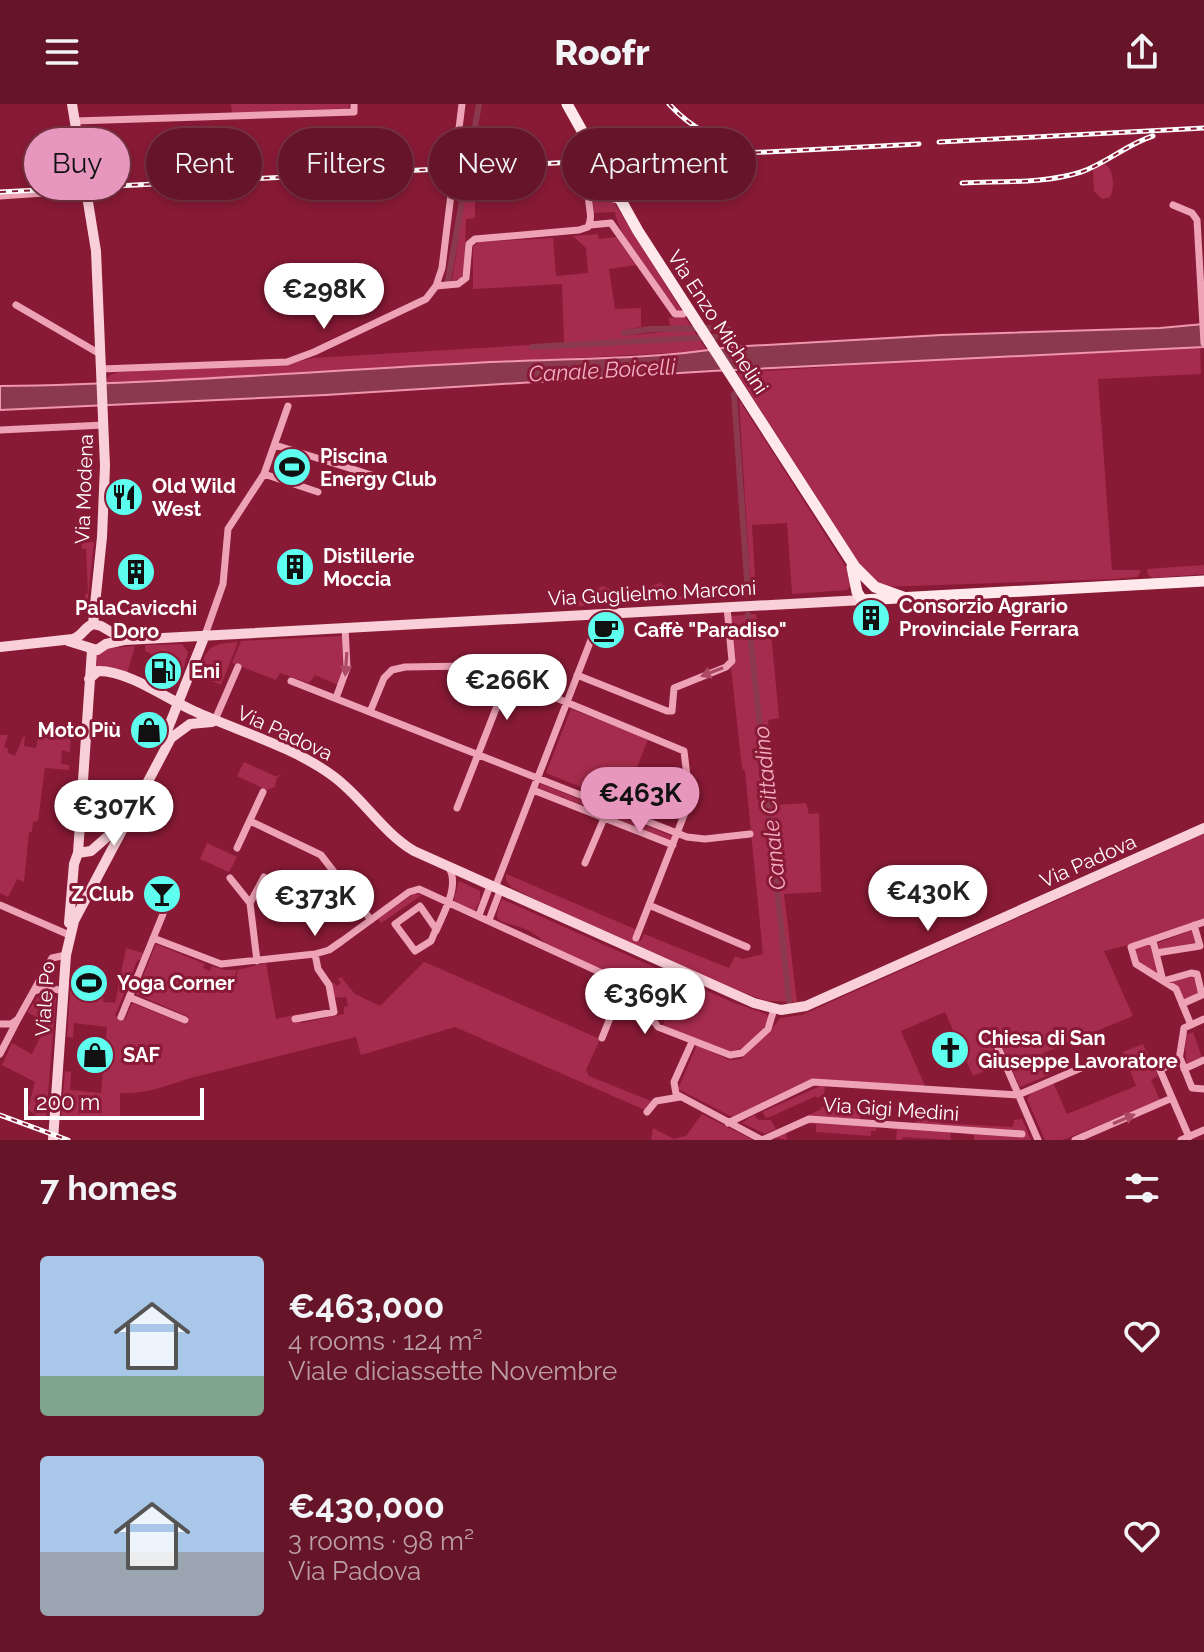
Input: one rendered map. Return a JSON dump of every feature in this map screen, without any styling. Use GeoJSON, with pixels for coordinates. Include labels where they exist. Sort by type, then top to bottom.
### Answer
{"type":"FeatureCollection","features":[{"type":"Feature","properties":{"kind":"main road","name":"Via Enzo Michelini"},"geometry":{"type":"LineString","coordinates":[[567,104],[580,128]]}},
{"type":"Feature","properties":{"kind":"main road","name":"Via Modena"},"geometry":{"type":"LineString","coordinates":[[89,200],[97,261],[105,470],[103,527],[93,624]]}},
{"type":"Feature","properties":{"kind":"main road","name":"Via Enzo Michelini"},"geometry":{"type":"LineString","coordinates":[[620,201],[847,555],[862,575],[881,590],[903,597]]}},
{"type":"Feature","properties":{"kind":"main road","name":"Via Enzo Michelini"},"geometry":{"type":"LineString","coordinates":[[847,555],[862,600]]}},
{"type":"Feature","properties":{"kind":"main road"},"geometry":{"type":"LineString","coordinates":[[862,575],[862,600]]}},
{"type":"Feature","properties":{"kind":"main road","name":"Via Guglielmo Marconi"},"geometry":{"type":"LineString","coordinates":[[125,640],[1204,581]]}},
{"type":"Feature","properties":{"kind":"main road"},"geometry":{"type":"LineString","coordinates":[[834,601],[848,597],[856,587]]}},
{"type":"Feature","properties":{"kind":"main road"},"geometry":{"type":"LineString","coordinates":[[0,647],[67,641],[82,635],[93,624],[125,640]]}},
{"type":"Feature","properties":{"kind":"main road"},"geometry":{"type":"LineString","coordinates":[[67,641],[90,649],[101,649],[108,636],[105,629]]}},
{"type":"Feature","properties":{"kind":"main road"},"geometry":{"type":"LineString","coordinates":[[66,952],[89,679],[90,649],[82,635]]}},
{"type":"Feature","properties":{"kind":"main road"},"geometry":{"type":"LineString","coordinates":[[75,862],[118,826],[163,743],[205,635]]}},
{"type":"Feature","properties":{"kind":"main road"},"geometry":{"type":"LineString","coordinates":[[106,644],[125,640]]}},
{"type":"Feature","properties":{"kind":"main road","name":"Via Padova"},"geometry":{"type":"LineString","coordinates":[[89,679],[98,671],[110,671],[324,769],[409,848],[754,1003],[774,1009],[790,1010],[806,1006],[1204,828]]}},
{"type":"Feature","properties":{"kind":"main road","name":"Viale Po"},"geometry":{"type":"LineString","coordinates":[[53,1140],[66,952],[74,921],[171,738],[190,724],[215,721]]}},
{"type":"Feature","properties":{"kind":"main road"},"geometry":{"type":"LineString","coordinates":[[75,862],[84,879],[100,872],[102,861],[91,851]]}},
{"type":"Feature","properties":{"kind":"street"},"geometry":{"type":"LineString","coordinates":[[74,110],[354,112],[354,104]]}},
{"type":"Feature","properties":{"kind":"street"},"geometry":{"type":"LineString","coordinates":[[101,374],[287,362],[421,302],[436,286],[442,268],[462,104]]}},
{"type":"Feature","properties":{"kind":"street"},"geometry":{"type":"LineString","coordinates":[[0,196],[24,194]]}},
{"type":"Feature","properties":{"kind":"street"},"geometry":{"type":"LineString","coordinates":[[589,200],[590,225]]}},
{"type":"Feature","properties":{"kind":"street"},"geometry":{"type":"LineString","coordinates":[[1173,205],[1193,214],[1197,225],[1204,343]]}},
{"type":"Feature","properties":{"kind":"street"},"geometry":{"type":"LineString","coordinates":[[436,286],[458,284],[466,278],[469,244],[475,239],[579,230],[590,225],[611,223],[675,314],[683,314]]}},
{"type":"Feature","properties":{"kind":"street"},"geometry":{"type":"LineString","coordinates":[[16,305],[100,354]]}},
{"type":"Feature","properties":{"kind":"street"},"geometry":{"type":"LineString","coordinates":[[205,635],[223,584],[228,529],[264,474],[288,406]]}},
{"type":"Feature","properties":{"kind":"street"},"geometry":{"type":"LineString","coordinates":[[0,430],[104,425]]}},
{"type":"Feature","properties":{"kind":"street"},"geometry":{"type":"LineString","coordinates":[[275,445],[378,477]]}},
{"type":"Feature","properties":{"kind":"street"},"geometry":{"type":"LineString","coordinates":[[264,474],[318,492]]}},
{"type":"Feature","properties":{"kind":"street"},"geometry":{"type":"LineString","coordinates":[[577,675],[672,711],[674,688],[726,667],[732,661],[727,607]]}},
{"type":"Feature","properties":{"kind":"street"},"geometry":{"type":"LineString","coordinates":[[479,915],[495,888],[601,614]]}},
{"type":"Feature","properties":{"kind":"street"},"geometry":{"type":"LineString","coordinates":[[336,698],[347,668],[345,627]]}},
{"type":"Feature","properties":{"kind":"street"},"geometry":{"type":"LineString","coordinates":[[370,712],[386,675],[399,668],[468,666],[508,678],[684,751],[689,800],[636,938]]}},
{"type":"Feature","properties":{"kind":"street"},"geometry":{"type":"LineString","coordinates":[[215,721],[238,667]]}},
{"type":"Feature","properties":{"kind":"street"},"geometry":{"type":"LineString","coordinates":[[457,808],[508,678]]}},
{"type":"Feature","properties":{"kind":"street"},"geometry":{"type":"LineString","coordinates":[[291,681],[677,833],[699,839],[750,834]]}},
{"type":"Feature","properties":{"kind":"street"},"geometry":{"type":"LineString","coordinates":[[533,790],[673,845]]}},
{"type":"Feature","properties":{"kind":"street"},"geometry":{"type":"LineString","coordinates":[[237,848],[263,792]]}},
{"type":"Feature","properties":{"kind":"street"},"geometry":{"type":"LineString","coordinates":[[585,863],[608,806]]}},
{"type":"Feature","properties":{"kind":"street"},"geometry":{"type":"LineString","coordinates":[[250,821],[321,855],[371,920]]}},
{"type":"Feature","properties":{"kind":"street"},"geometry":{"type":"LineString","coordinates":[[436,931],[420,906],[395,924],[415,951],[431,941],[436,931],[448,903],[453,879],[448,867]]}},
{"type":"Feature","properties":{"kind":"street"},"geometry":{"type":"LineString","coordinates":[[250,903],[264,877]]}},
{"type":"Feature","properties":{"kind":"street"},"geometry":{"type":"LineString","coordinates":[[230,878],[250,903],[257,961]]}},
{"type":"Feature","properties":{"kind":"street"},"geometry":{"type":"LineString","coordinates":[[489,920],[495,888]]}},
{"type":"Feature","properties":{"kind":"street"},"geometry":{"type":"LineString","coordinates":[[153,938],[218,964],[315,954],[329,950],[416,889],[627,984],[637,992],[654,1024],[730,1055],[739,1055],[768,1029],[774,1009]]}},
{"type":"Feature","properties":{"kind":"street"},"geometry":{"type":"LineString","coordinates":[[0,905],[67,934]]}},
{"type":"Feature","properties":{"kind":"street"},"geometry":{"type":"LineString","coordinates":[[649,905],[747,947]]}},
{"type":"Feature","properties":{"kind":"street"},"geometry":{"type":"LineString","coordinates":[[121,1017],[163,914]]}},
{"type":"Feature","properties":{"kind":"street"},"geometry":{"type":"LineString","coordinates":[[1191,1025],[1176,989],[1136,964],[1131,947],[1204,922]]}},
{"type":"Feature","properties":{"kind":"street"},"geometry":{"type":"LineString","coordinates":[[1156,953],[1200,946],[1194,925]]}},
{"type":"Feature","properties":{"kind":"street"},"geometry":{"type":"LineString","coordinates":[[1153,941],[1163,981]]}},
{"type":"Feature","properties":{"kind":"street"},"geometry":{"type":"LineString","coordinates":[[0,1054],[52,958],[66,952]]}},
{"type":"Feature","properties":{"kind":"street"},"geometry":{"type":"LineString","coordinates":[[295,1019],[334,1012],[328,982],[318,969],[315,954]]}},
{"type":"Feature","properties":{"kind":"street"},"geometry":{"type":"LineString","coordinates":[[1163,981],[1195,972],[1202,995],[1182,1004]]}},
{"type":"Feature","properties":{"kind":"street"},"geometry":{"type":"LineString","coordinates":[[602,1038],[627,984]]}},
{"type":"Feature","properties":{"kind":"street"},"geometry":{"type":"LineString","coordinates":[[33,992],[49,987],[58,990]]}},
{"type":"Feature","properties":{"kind":"street"},"geometry":{"type":"LineString","coordinates":[[129,997],[185,1020]]}},
{"type":"Feature","properties":{"kind":"street"},"geometry":{"type":"LineString","coordinates":[[0,1024],[11,1024],[18,1019]]}},
{"type":"Feature","properties":{"kind":"street"},"geometry":{"type":"LineString","coordinates":[[1204,1019],[1183,1031],[1180,1058],[1192,1088],[1204,1089]]}},
{"type":"Feature","properties":{"kind":"street"},"geometry":{"type":"LineString","coordinates":[[993,1036],[1038,1140]]}},
{"type":"Feature","properties":{"kind":"street"},"geometry":{"type":"LineString","coordinates":[[678,1096],[674,1082],[692,1042]]}},
{"type":"Feature","properties":{"kind":"street"},"geometry":{"type":"LineString","coordinates":[[1180,1058],[1160,1070],[1184,1139],[1204,1130]]}},
{"type":"Feature","properties":{"kind":"street"},"geometry":{"type":"LineString","coordinates":[[1184,1069],[1204,1060]]}},
{"type":"Feature","properties":{"kind":"street"},"geometry":{"type":"LineString","coordinates":[[728,1123],[813,1082],[1018,1095],[1088,1065]]}},
{"type":"Feature","properties":{"kind":"street"},"geometry":{"type":"LineString","coordinates":[[647,1112],[656,1101],[678,1096],[762,1140]]}},
{"type":"Feature","properties":{"kind":"street"},"geometry":{"type":"LineString","coordinates":[[1075,1140],[1172,1098]]}},
{"type":"Feature","properties":{"kind":"street","name":"Via Gigi Medini"},"geometry":{"type":"LineString","coordinates":[[762,1140],[809,1119],[1022,1134]]}},
{"type":"Feature","properties":{"kind":"shaded area"},"geometry":{"type":"Polygon","coordinates":[[[231,104],[349,104],[349,108],[232,114],[231,104]]]}},
{"type":"Feature","properties":{"kind":"shaded area"},"geometry":{"type":"Polygon","coordinates":[[[1105,164],[1112,175],[1113,189],[1110,197],[1102,199],[1094,191],[1093,170],[1105,164]]]}},
{"type":"Feature","properties":{"kind":"shaded area"},"geometry":{"type":"Polygon","coordinates":[[[464,200],[475,200],[475,218],[466,219],[464,273],[462,278],[452,281],[464,200]]]}},
{"type":"Feature","properties":{"kind":"shaded area"},"geometry":{"type":"Polygon","coordinates":[[[592,200],[610,200],[615,204],[682,311],[678,311],[632,248],[615,212],[594,213],[592,200]]]}},
{"type":"Feature","properties":{"kind":"shaded area"},"geometry":{"type":"Polygon","coordinates":[[[598,234],[599,239],[616,237],[636,265],[609,269],[615,309],[641,308],[641,327],[624,330],[624,336],[672,331],[668,318],[685,317],[707,351],[104,383],[110,375],[118,372],[285,365],[313,358],[564,343],[562,284],[473,289],[473,247],[479,242],[553,238],[556,276],[588,273],[586,248],[573,236],[598,234]]]}},
{"type":"Feature","properties":{"kind":"shaded area"},"geometry":{"type":"Polygon","coordinates":[[[1200,348],[1201,374],[1098,379],[1112,570],[1141,570],[1138,577],[1113,579],[882,587],[862,568],[737,373],[902,362],[1200,348]]]}},
{"type":"Feature","properties":{"kind":"shaded area"},"geometry":{"type":"Polygon","coordinates":[[[739,400],[848,570],[851,585],[847,590],[792,594],[787,523],[752,525],[756,595],[751,596],[739,400]]]}},
{"type":"Feature","properties":{"kind":"shaded area"},"geometry":{"type":"Polygon","coordinates":[[[94,542],[86,615],[86,549],[82,549],[82,543],[94,542]]]}},
{"type":"Feature","properties":{"kind":"shaded area"},"geometry":{"type":"Polygon","coordinates":[[[1204,565],[1204,574],[1153,578],[1148,575],[1147,569],[1204,565]]]}},
{"type":"Feature","properties":{"kind":"shaded area"},"geometry":{"type":"Polygon","coordinates":[[[660,583],[678,596],[690,599],[637,602],[637,592],[660,583]]]}},
{"type":"Feature","properties":{"kind":"shaded area"},"geometry":{"type":"Polygon","coordinates":[[[602,586],[628,593],[629,603],[566,607],[575,604],[602,586]]]}},
{"type":"Feature","properties":{"kind":"shaded area"},"geometry":{"type":"Polygon","coordinates":[[[756,614],[759,633],[771,633],[779,718],[768,720],[776,805],[806,803],[809,814],[819,813],[821,892],[784,894],[797,1002],[767,1001],[740,991],[564,914],[511,887],[506,880],[506,874],[637,930],[634,938],[641,941],[644,934],[729,968],[735,956],[742,959],[763,954],[745,771],[742,768],[731,668],[736,659],[731,616],[756,614]]]}},
{"type":"Feature","properties":{"kind":"shaded area"},"geometry":{"type":"Polygon","coordinates":[[[342,636],[343,668],[338,685],[315,675],[309,683],[280,673],[276,680],[232,663],[241,641],[342,636]]]}},
{"type":"Feature","properties":{"kind":"shaded area"},"geometry":{"type":"Polygon","coordinates":[[[238,642],[221,685],[198,675],[210,649],[220,644],[238,642]]]}},
{"type":"Feature","properties":{"kind":"shaded area"},"geometry":{"type":"Polygon","coordinates":[[[182,644],[188,652],[183,670],[145,651],[145,645],[182,644]]]}},
{"type":"Feature","properties":{"kind":"shaded area"},"geometry":{"type":"Polygon","coordinates":[[[135,646],[127,674],[94,671],[96,654],[101,649],[135,646]]]}},
{"type":"Feature","properties":{"kind":"shaded area"},"geometry":{"type":"Polygon","coordinates":[[[571,709],[648,739],[623,804],[546,773],[571,709]]]}},
{"type":"Feature","properties":{"kind":"shaded area"},"geometry":{"type":"Polygon","coordinates":[[[58,727],[71,727],[70,753],[62,750],[61,764],[69,765],[69,770],[45,768],[38,821],[33,822],[32,832],[29,832],[24,882],[17,879],[8,897],[0,893],[0,735],[8,735],[4,747],[15,756],[23,737],[24,746],[36,748],[38,738],[57,738],[58,727]]]}},
{"type":"Feature","properties":{"kind":"shaded area"},"geometry":{"type":"Polygon","coordinates":[[[244,762],[275,776],[283,775],[277,777],[275,787],[267,790],[237,776],[244,762]]]}},
{"type":"Feature","properties":{"kind":"shaded area"},"geometry":{"type":"Polygon","coordinates":[[[541,784],[604,809],[603,813],[539,788],[541,784]]]}},
{"type":"Feature","properties":{"kind":"shaded area"},"geometry":{"type":"Polygon","coordinates":[[[609,811],[674,837],[672,841],[608,816],[609,811]]]}},
{"type":"Feature","properties":{"kind":"shaded area"},"geometry":{"type":"Polygon","coordinates":[[[1204,834],[1204,920],[1153,939],[1104,951],[1133,1016],[1043,1053],[1051,1074],[1020,1087],[996,1033],[988,1037],[1000,1064],[973,1076],[945,1012],[901,1031],[925,1086],[812,1080],[732,1117],[678,1089],[697,1045],[729,1060],[741,1059],[770,1032],[780,1018],[802,1015],[1204,834]]]}},
{"type":"Feature","properties":{"kind":"shaded area"},"geometry":{"type":"Polygon","coordinates":[[[207,843],[237,857],[229,872],[200,859],[207,843]]]}},
{"type":"Feature","properties":{"kind":"shaded area"},"geometry":{"type":"Polygon","coordinates":[[[459,881],[480,891],[480,900],[474,912],[453,903],[459,881]]]}},
{"type":"Feature","properties":{"kind":"shaded area"},"geometry":{"type":"Polygon","coordinates":[[[414,894],[422,895],[381,923],[378,919],[414,894]]]}},
{"type":"Feature","properties":{"kind":"shaded area"},"geometry":{"type":"Polygon","coordinates":[[[502,899],[734,1003],[766,1014],[769,1017],[766,1024],[747,1046],[734,1051],[726,1051],[663,1025],[672,1003],[547,945],[528,930],[499,920],[497,913],[502,899]]]}},
{"type":"Feature","properties":{"kind":"shaded area"},"geometry":{"type":"Polygon","coordinates":[[[1192,930],[1196,943],[1159,949],[1158,943],[1192,930]]]}},
{"type":"Feature","properties":{"kind":"shaded area"},"geometry":{"type":"Polygon","coordinates":[[[1151,943],[1160,977],[1139,962],[1135,948],[1151,943]]]}},
{"type":"Feature","properties":{"kind":"shaded area"},"geometry":{"type":"Polygon","coordinates":[[[156,944],[205,964],[203,968],[210,971],[212,966],[237,970],[229,992],[232,993],[238,970],[266,963],[276,1019],[298,1014],[301,1023],[344,1014],[344,1007],[348,1006],[346,997],[334,998],[333,982],[337,986],[341,983],[338,979],[341,977],[355,994],[380,1006],[424,962],[600,1039],[586,1070],[589,1076],[651,1101],[645,1110],[455,1027],[361,1055],[356,1037],[150,1090],[120,1093],[120,1117],[61,1120],[65,1071],[71,1072],[70,1090],[101,1093],[107,1027],[74,1023],[73,1038],[67,1037],[70,991],[103,994],[103,1002],[115,1003],[126,948],[143,953],[115,1016],[125,1020],[132,1003],[187,1025],[189,1017],[136,994],[156,944]]]}},
{"type":"Feature","properties":{"kind":"shaded area"},"geometry":{"type":"Polygon","coordinates":[[[1194,975],[1199,994],[1183,1000],[1179,988],[1172,982],[1194,975]]]}},
{"type":"Feature","properties":{"kind":"shaded area"},"geometry":{"type":"Polygon","coordinates":[[[626,988],[636,997],[647,1018],[620,1004],[626,988]]]}},
{"type":"Feature","properties":{"kind":"shaded area"},"geometry":{"type":"Polygon","coordinates":[[[40,994],[56,998],[46,1118],[38,1117],[28,1109],[35,1082],[2,1065],[12,1043],[32,1054],[47,1023],[27,1012],[40,994]]]}},
{"type":"Feature","properties":{"kind":"shaded area"},"geometry":{"type":"Polygon","coordinates":[[[1193,1032],[1202,1057],[1186,1064],[1185,1035],[1193,1032]]]}},
{"type":"Feature","properties":{"kind":"shaded area"},"geometry":{"type":"Polygon","coordinates":[[[1143,1044],[1158,1076],[1151,1080],[1160,1100],[1063,1140],[1045,1140],[1027,1099],[1032,1092],[1053,1082],[1067,1114],[1136,1086],[1123,1052],[1143,1044]]]}},
{"type":"Feature","properties":{"kind":"shaded area"},"geometry":{"type":"Polygon","coordinates":[[[825,1084],[824,1095],[770,1117],[766,1118],[762,1112],[825,1084]]]}},
{"type":"Feature","properties":{"kind":"shaded area"},"geometry":{"type":"Polygon","coordinates":[[[915,1106],[940,1107],[939,1123],[1013,1127],[1014,1120],[1022,1119],[1031,1140],[974,1140],[974,1135],[966,1134],[966,1130],[950,1131],[951,1140],[903,1137],[896,1140],[897,1130],[889,1129],[889,1125],[876,1125],[876,1131],[871,1131],[871,1136],[816,1132],[816,1124],[803,1124],[786,1131],[787,1140],[772,1137],[776,1131],[820,1107],[861,1109],[860,1120],[914,1123],[919,1120],[915,1116],[915,1106]]]}},
{"type":"Feature","properties":{"kind":"shaded area"},"geometry":{"type":"Polygon","coordinates":[[[702,1114],[753,1140],[651,1140],[653,1128],[674,1139],[686,1136],[702,1114]]]}},
{"type":"Feature","properties":{"kind":"shaded area"},"geometry":{"type":"Polygon","coordinates":[[[754,1115],[759,1120],[771,1120],[776,1129],[765,1134],[742,1123],[754,1115]]]}},
{"type":"Feature","properties":{"kind":"water","name":"Canale Boicelli"},"geometry":{"type":"Polygon","coordinates":[[[1204,324],[1204,347],[0,410],[0,386],[634,357],[729,347],[1204,324]]]}},
{"type":"Feature","properties":{"kind":"waterway","name":"Canale Cittadino"},"geometry":{"type":"LineString","coordinates":[[448,281],[479,104]]}},
{"type":"Feature","properties":{"kind":"waterway"},"geometry":{"type":"LineString","coordinates":[[532,347],[733,336],[729,329],[724,328],[651,329],[624,333]]}},
{"type":"Feature","properties":{"kind":"waterway"},"geometry":{"type":"LineString","coordinates":[[734,394],[748,594]]}},
{"type":"Feature","properties":{"kind":"waterway","name":"Canale Cittadino"},"geometry":{"type":"LineString","coordinates":[[748,615],[789,1001]]}},
{"type":"Feature","properties":{"kind":"railway"},"geometry":{"type":"LineString","coordinates":[[669,104],[699,128]]}},
{"type":"Feature","properties":{"kind":"railway"},"geometry":{"type":"LineString","coordinates":[[939,142],[1204,128]]}},
{"type":"Feature","properties":{"kind":"railway"},"geometry":{"type":"LineString","coordinates":[[962,183],[1067,176],[1090,168],[1153,136]]}},
{"type":"Feature","properties":{"kind":"railway"},"geometry":{"type":"LineString","coordinates":[[0,192],[919,144]]}},
{"type":"Feature","properties":{"kind":"railway"},"geometry":{"type":"LineString","coordinates":[[0,1115],[68,1140]]}},
{"type":"Feature","properties":{"kind":"place","name":"Piscina Energy Club"},"geometry":{"type":"Point","coordinates":[292,467]}},
{"type":"Feature","properties":{"kind":"place","name":"Old Wild West"},"geometry":{"type":"Point","coordinates":[124,497]}},
{"type":"Feature","properties":{"kind":"place","name":"Distillerie Moccia"},"geometry":{"type":"Point","coordinates":[295,567]}},
{"type":"Feature","properties":{"kind":"place","name":"PalaCavicchi Doro"},"geometry":{"type":"Point","coordinates":[136,572]}},
{"type":"Feature","properties":{"kind":"place","name":"Consorzio Agrario Provinciale Ferrara"},"geometry":{"type":"Point","coordinates":[871,618]}},
{"type":"Feature","properties":{"kind":"place","name":"Caffè \"Paradiso\""},"geometry":{"type":"Point","coordinates":[606,630]}},
{"type":"Feature","properties":{"kind":"place","name":"Eni"},"geometry":{"type":"Point","coordinates":[163,671]}},
{"type":"Feature","properties":{"kind":"place","name":"Moto Più"},"geometry":{"type":"Point","coordinates":[149,730]}},
{"type":"Feature","properties":{"kind":"place","name":"Z Club"},"geometry":{"type":"Point","coordinates":[162,894]}},
{"type":"Feature","properties":{"kind":"place","name":"Yoga Corner"},"geometry":{"type":"Point","coordinates":[89,983]}},
{"type":"Feature","properties":{"kind":"place","name":"Chiesa di San Giuseppe Lavoratore"},"geometry":{"type":"Point","coordinates":[950,1050]}},
{"type":"Feature","properties":{"kind":"place","name":"SAF"},"geometry":{"type":"Point","coordinates":[95,1055]}}]}
